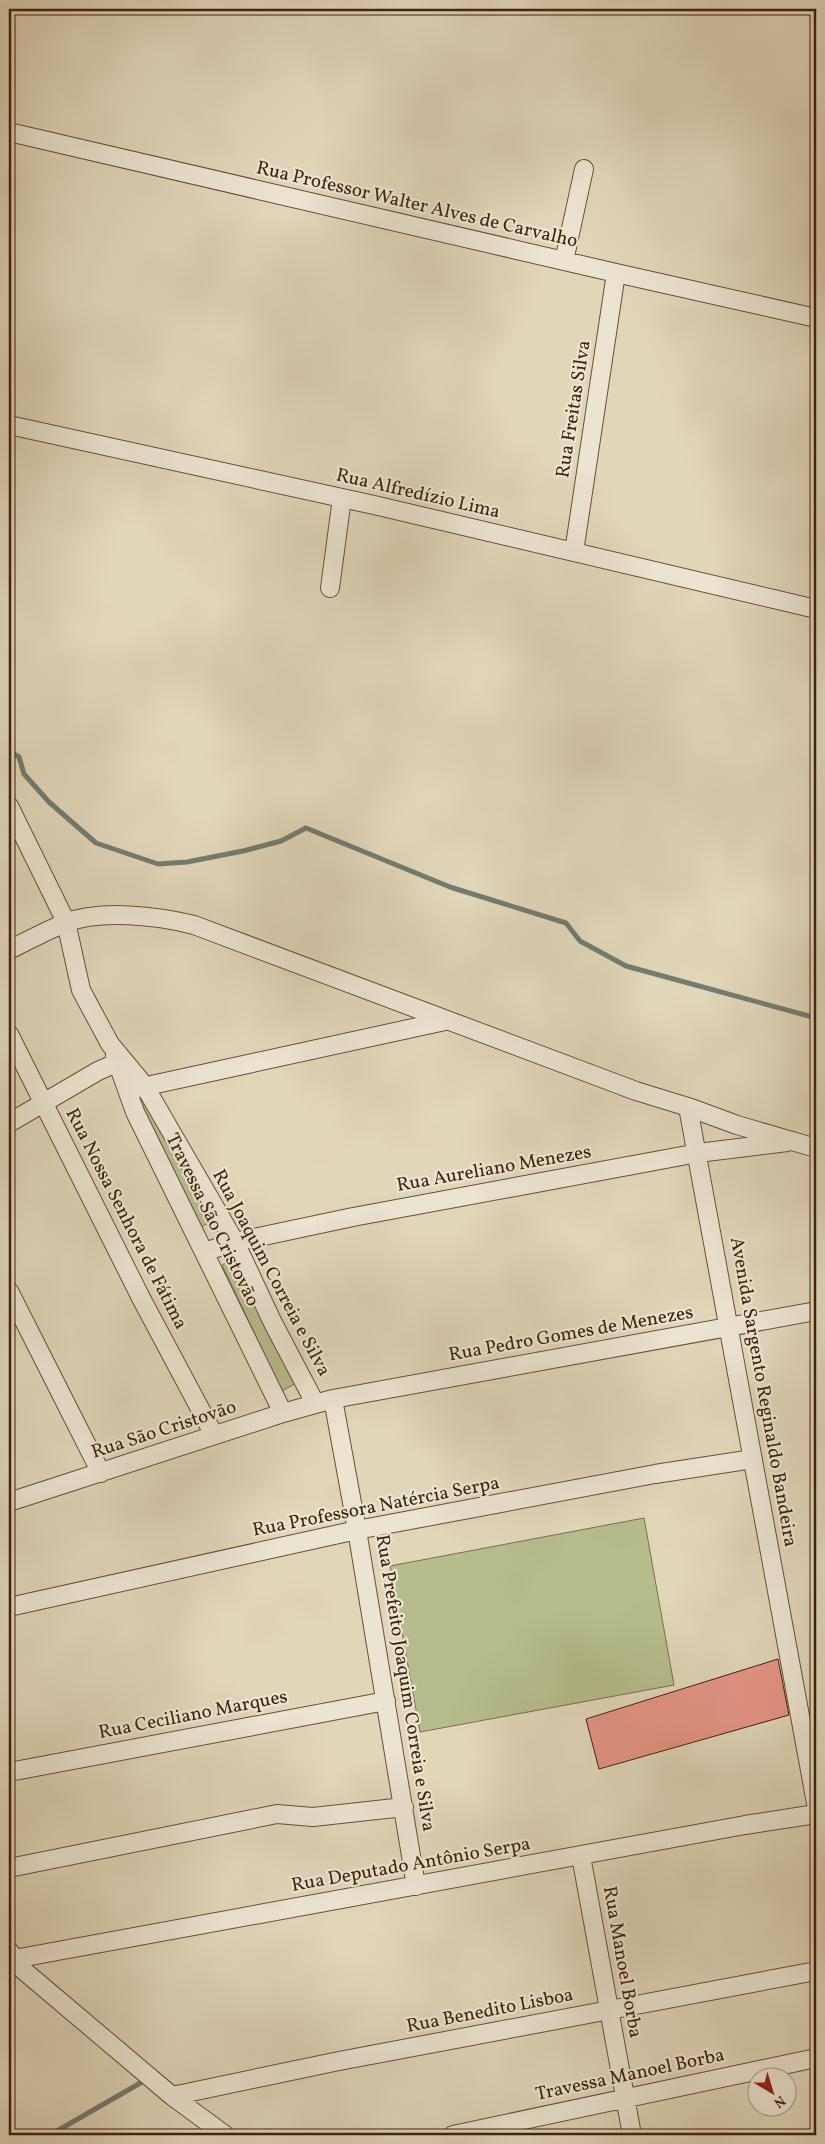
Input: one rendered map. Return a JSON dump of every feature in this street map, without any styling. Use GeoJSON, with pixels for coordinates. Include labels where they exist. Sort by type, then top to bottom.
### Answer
{"type":"FeatureCollection","features":[{"type":"Feature","properties":{"kind":"street","name":"Rua Professor Walter Alves de Carvalho"},"geometry":{"type":"LineString","coordinates":[[9,132],[816,318]]}},
{"type":"Feature","properties":{"kind":"street"},"geometry":{"type":"LineString","coordinates":[[564,261],[584,169]]}},
{"type":"Feature","properties":{"kind":"street","name":"Rua Freitas Silva"},"geometry":{"type":"LineString","coordinates":[[574,552],[616,273]]}},
{"type":"Feature","properties":{"kind":"street","name":"Rua Alfredízio Lima"},"geometry":{"type":"LineString","coordinates":[[9,425],[342,498],[816,609]]}},
{"type":"Feature","properties":{"kind":"street"},"geometry":{"type":"LineString","coordinates":[[330,588],[342,498]]}},
{"type":"Feature","properties":{"kind":"street","name":"Travessa São Cristovão"},"geometry":{"type":"LineString","coordinates":[[9,806],[66,922],[81,990],[120,1062],[144,1085]]}},
{"type":"Feature","properties":{"kind":"street"},"geometry":{"type":"LineString","coordinates":[[9,950],[66,922],[107,915],[167,918],[194,925],[636,1091],[737,1125],[816,1148]]}},
{"type":"Feature","properties":{"kind":"street"},"geometry":{"type":"LineString","coordinates":[[126,1091],[144,1085],[445,1020]]}},
{"type":"Feature","properties":{"kind":"street"},"geometry":{"type":"LineString","coordinates":[[9,1034],[43,1102],[9,1123]]}},
{"type":"Feature","properties":{"kind":"street","name":"Travessa São Cristovão"},"geometry":{"type":"LineString","coordinates":[[120,1062],[126,1091],[283,1413]]}},
{"type":"Feature","properties":{"kind":"street","name":"Rua Nossa Senhora de Fátima"},"geometry":{"type":"LineString","coordinates":[[120,1062],[98,1071],[43,1102],[141,1298],[214,1435]]}},
{"type":"Feature","properties":{"kind":"street","name":"Rua Joaquim Correia e Silva"},"geometry":{"type":"LineString","coordinates":[[144,1085],[235,1242],[273,1323],[315,1403]]}},
{"type":"Feature","properties":{"kind":"street","name":"Avenida Sargento Reginaldo Bandeira"},"geometry":{"type":"LineString","coordinates":[[688,1107],[698,1153],[816,1803]]}},
{"type":"Feature","properties":{"kind":"street","name":"Rua Aureliano Menezes"},"geometry":{"type":"LineString","coordinates":[[204,1252],[235,1242],[353,1217],[698,1153],[795,1141]]}},
{"type":"Feature","properties":{"kind":"street"},"geometry":{"type":"LineString","coordinates":[[9,1291],[101,1473]]}},
{"type":"Feature","properties":{"kind":"street","name":"Rua Pedro Gomes de Menezes"},"geometry":{"type":"LineString","coordinates":[[334,1399],[816,1311]]}},
{"type":"Feature","properties":{"kind":"street","name":"Rua São Cristovão"},"geometry":{"type":"LineString","coordinates":[[9,1502],[283,1413],[334,1399]]}},
{"type":"Feature","properties":{"kind":"street","name":"Rua Prefeito Joaquim Correia e Silva"},"geometry":{"type":"LineString","coordinates":[[334,1399],[358,1530],[416,1886]]}},
{"type":"Feature","properties":{"kind":"street","name":"Rua Professora Natércia Serpa"},"geometry":{"type":"LineString","coordinates":[[9,1607],[358,1530],[655,1474],[753,1459]]}},
{"type":"Feature","properties":{"kind":"street","name":"Rua Ceciliano Marques"},"geometry":{"type":"LineString","coordinates":[[9,1772],[386,1701]]}},
{"type":"Feature","properties":{"kind":"street"},"geometry":{"type":"LineString","coordinates":[[9,1868],[277,1814],[313,1817],[404,1806]]}},
{"type":"Feature","properties":{"kind":"street","name":"Rua Deputado Antônio Serpa"},"geometry":{"type":"LineString","coordinates":[[11,1955],[416,1886],[816,1814]]}},
{"type":"Feature","properties":{"kind":"street","name":"Rua Manoel Borba"},"geometry":{"type":"LineString","coordinates":[[581,1856],[632,2135]]}},
{"type":"Feature","properties":{"kind":"street"},"geometry":{"type":"LineString","coordinates":[[11,1955],[23,1970],[172,2096],[225,2135]]}},
{"type":"Feature","properties":{"kind":"street","name":"Rua Benedito Lisboa"},"geometry":{"type":"LineString","coordinates":[[172,2096],[339,2061],[816,1971]]}},
{"type":"Feature","properties":{"kind":"street","name":"Travessa Manoel Borba"},"geometry":{"type":"LineString","coordinates":[[453,2135],[816,2058]]}},
{"type":"Feature","properties":{"kind":"green space"},"geometry":{"type":"Polygon","coordinates":[[[151,1101],[215,1219],[201,1227],[136,1109],[151,1101]]]}},
{"type":"Feature","properties":{"kind":"green space"},"geometry":{"type":"Polygon","coordinates":[[[238,1257],[298,1382],[282,1391],[222,1265],[238,1257]]]}},
{"type":"Feature","properties":{"kind":"green space"},"geometry":{"type":"Polygon","coordinates":[[[644,1518],[674,1685],[420,1732],[390,1566],[644,1518]]]}},
{"type":"Feature","properties":{"kind":"building"},"geometry":{"type":"Polygon","coordinates":[[[778,1659],[789,1715],[599,1769],[586,1719],[778,1659]]]}},
{"type":"Feature","properties":{"kind":"waterway"},"geometry":{"type":"LineString","coordinates":[[9,751],[19,757],[24,774],[49,802],[96,843],[158,864],[187,862],[243,851],[281,841],[306,828],[450,887],[566,923],[580,941],[626,966],[816,1018]]}},
{"type":"Feature","properties":{"kind":"waterway"},"geometry":{"type":"LineString","coordinates":[[50,2135],[142,2082]]}}]}
